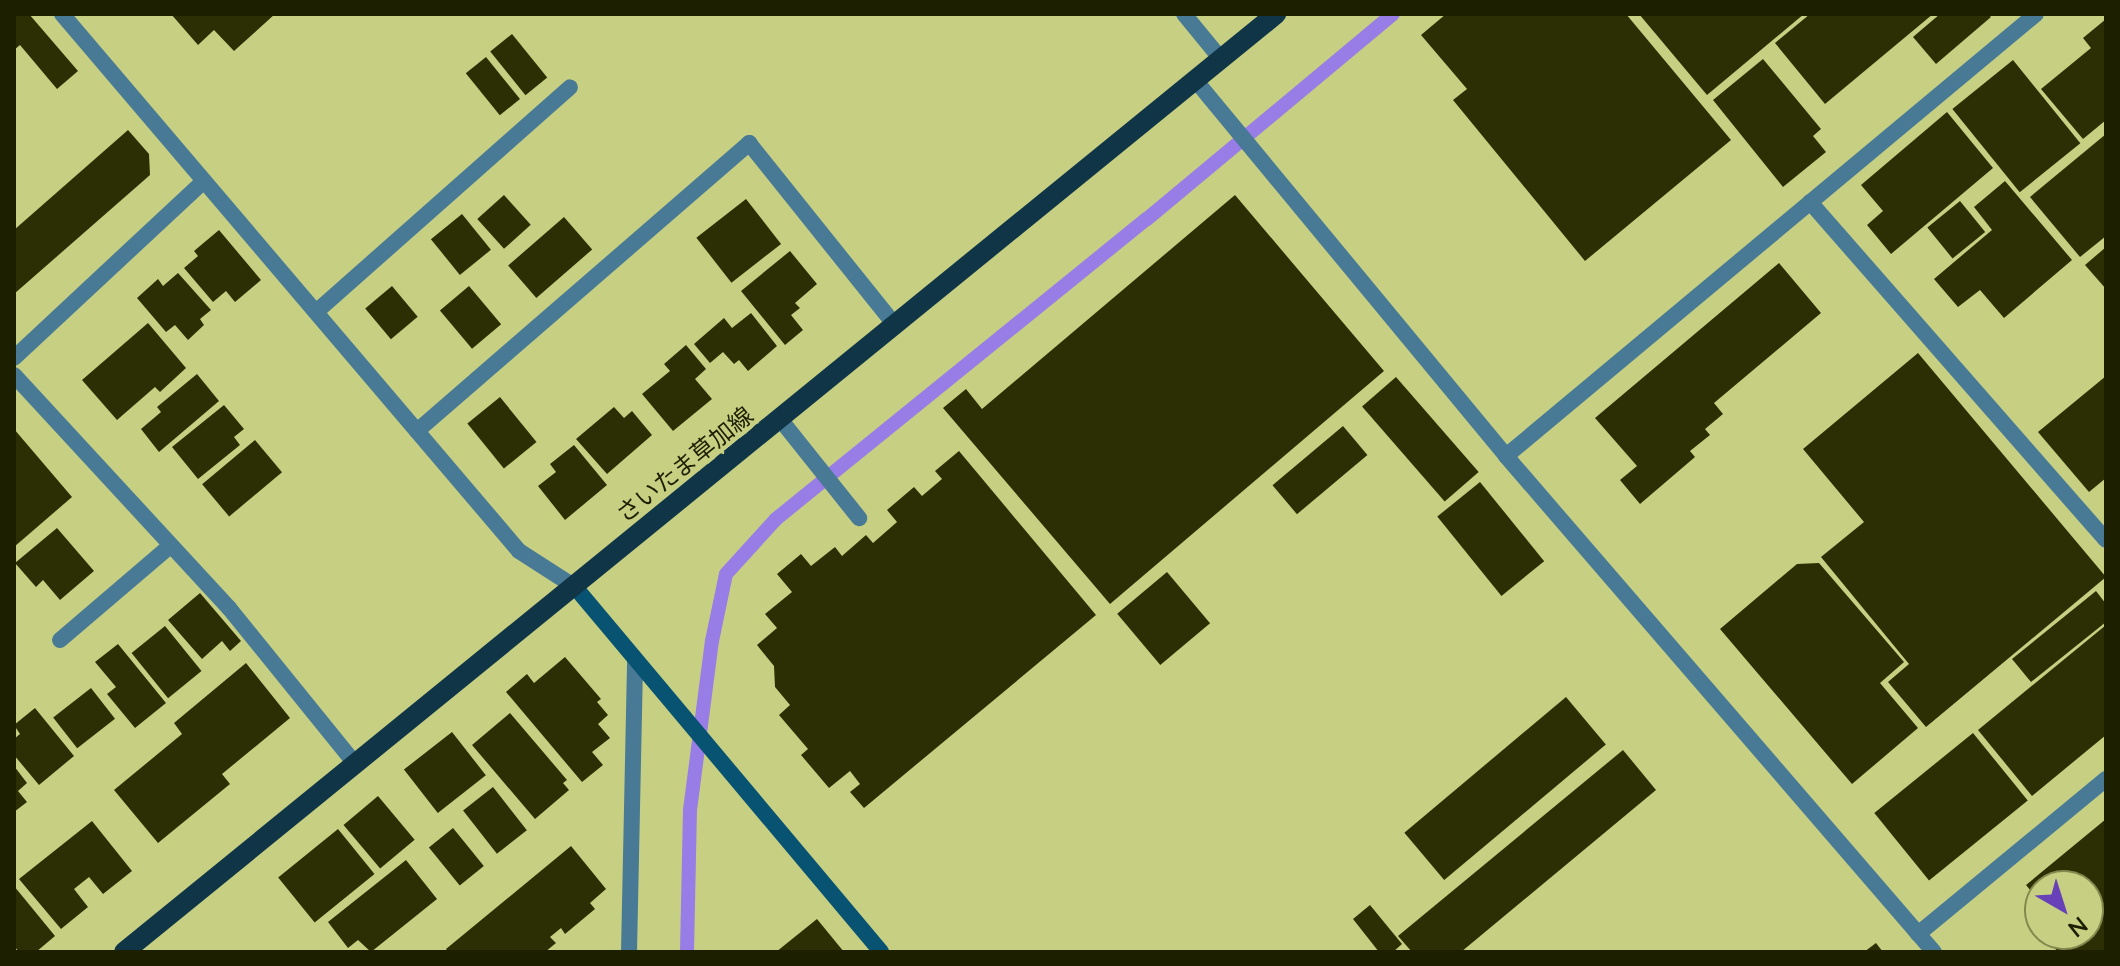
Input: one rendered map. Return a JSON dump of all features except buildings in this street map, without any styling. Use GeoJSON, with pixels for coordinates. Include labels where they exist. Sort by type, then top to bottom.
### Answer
{"type":"FeatureCollection","features":[{"type":"Feature","properties":{"kind":"main road","name":"さいたま草加線"},"geometry":{"type":"LineString","coordinates":[[124,952],[1276,14]]}},
{"type":"Feature","properties":{"kind":"street"},"geometry":{"type":"LineString","coordinates":[[62,14],[519,551],[575,587],[881,952]]}},
{"type":"Feature","properties":{"kind":"street"},"geometry":{"type":"LineString","coordinates":[[1184,14],[1221,59]]}},
{"type":"Feature","properties":{"kind":"street"},"geometry":{"type":"LineString","coordinates":[[1506,456],[2036,14]]}},
{"type":"Feature","properties":{"kind":"street"},"geometry":{"type":"LineString","coordinates":[[1196,81],[1506,456],[1934,952]]}},
{"type":"Feature","properties":{"kind":"street"},"geometry":{"type":"LineString","coordinates":[[316,312],[570,87]]}},
{"type":"Feature","properties":{"kind":"street"},"geometry":{"type":"LineString","coordinates":[[417,431],[749,143],[895,325]]}},
{"type":"Feature","properties":{"kind":"street"},"geometry":{"type":"LineString","coordinates":[[14,358],[203,182]]}},
{"type":"Feature","properties":{"kind":"street"},"geometry":{"type":"LineString","coordinates":[[1810,202],[2106,540]]}},
{"type":"Feature","properties":{"kind":"street"},"geometry":{"type":"LineString","coordinates":[[14,375],[169,547],[229,608],[356,765]]}},
{"type":"Feature","properties":{"kind":"street"},"geometry":{"type":"LineString","coordinates":[[780,419],[859,518]]}},
{"type":"Feature","properties":{"kind":"street"},"geometry":{"type":"LineString","coordinates":[[60,640],[169,547]]}},
{"type":"Feature","properties":{"kind":"street"},"geometry":{"type":"LineString","coordinates":[[629,952],[635,661]]}},
{"type":"Feature","properties":{"kind":"street"},"geometry":{"type":"LineString","coordinates":[[1918,934],[2106,779]]}},
{"type":"Feature","properties":{"kind":"waterway"},"geometry":{"type":"LineString","coordinates":[[687,952],[690,810],[712,641],[726,574],[776,519],[1147,219],[1393,14]]}}]}
